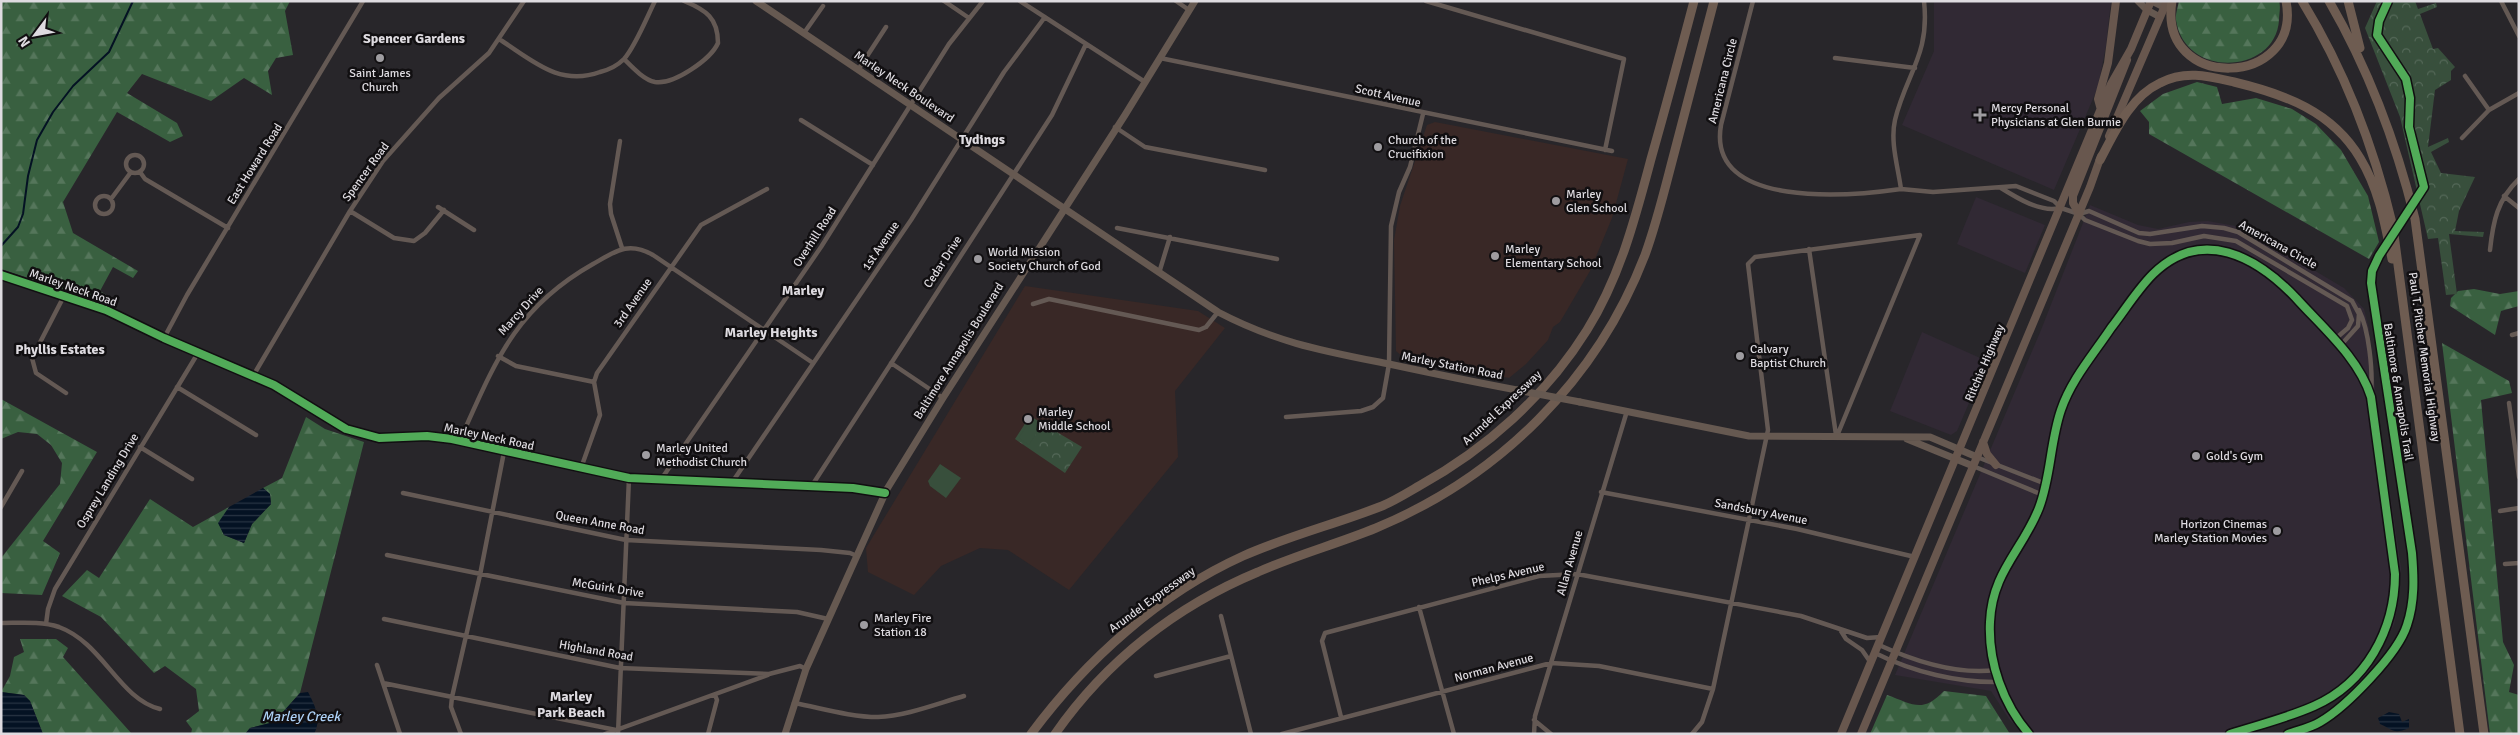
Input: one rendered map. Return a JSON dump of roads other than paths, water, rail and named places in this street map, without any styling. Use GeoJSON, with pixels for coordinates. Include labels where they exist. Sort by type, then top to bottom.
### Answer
{"type":"FeatureCollection","features":[{"type":"Feature","properties":{"kind":"highway","name":"Arundel Expressway"},"geometry":{"type":"LineString","coordinates":[[1031,734],[1078,677],[1113,643],[1179,593],[1242,556],[1384,505],[1432,479],[1473,453],[1513,418],[1554,377],[1587,331],[1611,287],[1629,240],[1694,1]]}},
{"type":"Feature","properties":{"kind":"highway","name":"Arundel Expressway"},"geometry":{"type":"LineString","coordinates":[[1055,734],[1086,694],[1117,662],[1176,614],[1244,578],[1375,528],[1434,500],[1500,456],[1554,404],[1580,373],[1604,337],[1625,300],[1645,256],[1660,208],[1714,1]]}},
{"type":"Feature","properties":{"kind":"highway"},"geometry":{"type":"LineString","coordinates":[[2168,3],[2171,10],[2174,32],[2185,50],[2211,67],[2233,70],[2253,64],[2272,52],[2285,27],[2286,1]]}},
{"type":"Feature","properties":{"kind":"highway","name":"Paul T. Pitcher Memorial Highway"},"geometry":{"type":"LineString","coordinates":[[2302,1],[2340,70],[2373,153],[2393,227],[2460,734]]}},
{"type":"Feature","properties":{"kind":"highway","name":"Paul T. Pitcher Memorial Highway"},"geometry":{"type":"LineString","coordinates":[[2329,1],[2367,74],[2395,145],[2416,228],[2484,734]]}},
{"type":"Feature","properties":{"kind":"highway"},"geometry":{"type":"LineString","coordinates":[[2348,1],[2353,28],[2367,74]]}},
{"type":"Feature","properties":{"kind":"highway"},"geometry":{"type":"LineString","coordinates":[[2100,160],[2136,100],[2158,83],[2182,75],[2208,76],[2245,84],[2282,94],[2301,103],[2336,128],[2360,157],[2369,174],[2383,215],[2406,316]]}},
{"type":"Feature","properties":{"kind":"main road","name":"Marley Neck Boulevard"},"geometry":{"type":"LineString","coordinates":[[756,1],[1064,207]]}},
{"type":"Feature","properties":{"kind":"main road","name":"Baltimore Annapolis Boulevard"},"geometry":{"type":"LineString","coordinates":[[785,734],[806,669],[885,493],[943,398],[1195,1]]}},
{"type":"Feature","properties":{"kind":"main road"},"geometry":{"type":"LineString","coordinates":[[2101,110],[2098,99],[2108,63],[2116,1]]}},
{"type":"Feature","properties":{"kind":"main road"},"geometry":{"type":"LineString","coordinates":[[2138,1],[2147,10],[2160,17]]}},
{"type":"Feature","properties":{"kind":"main road"},"geometry":{"type":"LineString","coordinates":[[1861,734],[2160,17],[2168,3],[2152,1]]}},
{"type":"Feature","properties":{"kind":"main road","name":"Ritchie Highway"},"geometry":{"type":"LineString","coordinates":[[1842,734],[2111,84],[2131,49],[2152,1]]}},
{"type":"Feature","properties":{"kind":"main road"},"geometry":{"type":"LineString","coordinates":[[2079,214],[2073,203],[2073,196],[2123,75],[2131,49]]}},
{"type":"Feature","properties":{"kind":"main road","name":"Marley Station Road"},"geometry":{"type":"LineString","coordinates":[[1064,207],[1218,312],[1274,338],[1316,350],[1730,433],[1765,438],[1836,436],[1930,437],[1977,457]]}},
{"type":"Feature","properties":{"kind":"main road","name":"Marley Station Road"},"geometry":{"type":"LineString","coordinates":[[1902,437],[1973,466]]}},
{"type":"Feature","properties":{"kind":"main road"},"geometry":{"type":"LineString","coordinates":[[1983,442],[1987,454],[1996,465]]}},
{"type":"Feature","properties":{"kind":"street","name":"East Howard Road"},"geometry":{"type":"LineString","coordinates":[[164,338],[364,1]]}},
{"type":"Feature","properties":{"kind":"street","name":"Spencer Road"},"geometry":{"type":"LineString","coordinates":[[253,376],[350,211],[383,161],[439,98],[475,66],[499,39],[524,1]]}},
{"type":"Feature","properties":{"kind":"street"},"geometry":{"type":"LineString","coordinates":[[499,39],[552,72],[575,78],[604,71],[624,59],[655,1]]}},
{"type":"Feature","properties":{"kind":"street"},"geometry":{"type":"LineString","coordinates":[[624,59],[654,82],[664,82],[676,78],[710,56],[718,43],[716,23],[712,16],[702,8],[684,1]]}},
{"type":"Feature","properties":{"kind":"street"},"geometry":{"type":"LineString","coordinates":[[944,1],[969,18]]}},
{"type":"Feature","properties":{"kind":"street","name":"Overhill Road"},"geometry":{"type":"LineString","coordinates":[[660,481],[763,331],[873,165],[950,44],[983,1]]}},
{"type":"Feature","properties":{"kind":"street"},"geometry":{"type":"LineString","coordinates":[[1020,1],[1145,82]]}},
{"type":"Feature","properties":{"kind":"street"},"geometry":{"type":"LineString","coordinates":[[1176,1],[1189,10]]}},
{"type":"Feature","properties":{"kind":"street"},"geometry":{"type":"LineString","coordinates":[[1426,1],[1624,59],[1606,150]]}},
{"type":"Feature","properties":{"kind":"street","name":"Americana Circle"},"geometry":{"type":"LineString","coordinates":[[1753,1],[1720,132],[1721,150],[1730,165],[1749,180],[1808,194],[1843,196],[1901,190],[1933,192],[1999,187],[2025,188],[2054,201],[2061,208],[2079,214],[2085,220],[2138,241],[2150,244],[2204,236],[2224,238],[2246,245],[2346,306],[2352,320],[2348,328],[2334,340]]}},
{"type":"Feature","properties":{"kind":"street"},"geometry":{"type":"LineString","coordinates":[[1901,190],[1894,128],[1897,114],[1915,68],[1924,38],[1924,1]]}},
{"type":"Feature","properties":{"kind":"street"},"geometry":{"type":"LineString","coordinates":[[2501,1],[2519,36]]}},
{"type":"Feature","properties":{"kind":"street"},"geometry":{"type":"LineString","coordinates":[[804,33],[823,6]]}},
{"type":"Feature","properties":{"kind":"street","name":"1st Avenue"},"geometry":{"type":"LineString","coordinates":[[731,484],[962,140],[1004,72],[1045,18]]}},
{"type":"Feature","properties":{"kind":"street"},"geometry":{"type":"LineString","coordinates":[[858,70],[886,27]]}},
{"type":"Feature","properties":{"kind":"street","name":"Cedar Drive"},"geometry":{"type":"LineString","coordinates":[[811,487],[1052,115],[1086,44]]}},
{"type":"Feature","properties":{"kind":"street","name":"Scott Avenue"},"geometry":{"type":"LineString","coordinates":[[1160,58],[1423,114],[1612,151]]}},
{"type":"Feature","properties":{"kind":"street"},"geometry":{"type":"LineString","coordinates":[[1835,58],[1915,68]]}},
{"type":"Feature","properties":{"kind":"street"},"geometry":{"type":"LineString","coordinates":[[2465,76],[2489,110]]}},
{"type":"Feature","properties":{"kind":"street"},"geometry":{"type":"LineString","coordinates":[[2462,138],[2489,110],[2519,93]]}},
{"type":"Feature","properties":{"kind":"street"},"geometry":{"type":"LineString","coordinates":[[1286,417],[1361,411],[1373,407],[1382,398],[1389,364],[1391,226],[1398,192],[1410,167],[1423,114]]}},
{"type":"Feature","properties":{"kind":"street"},"geometry":{"type":"LineString","coordinates":[[801,120],[873,165]]}},
{"type":"Feature","properties":{"kind":"street"},"geometry":{"type":"LineString","coordinates":[[1115,127],[1145,147],[1265,170]]}},
{"type":"Feature","properties":{"kind":"street"},"geometry":{"type":"LineString","coordinates":[[620,142],[610,204],[611,214],[622,248],[646,251],[671,266],[763,331],[813,363]]}},
{"type":"Feature","properties":{"kind":"street"},"geometry":{"type":"LineString","coordinates":[[131,172],[128,170],[126,162],[132,156],[140,157],[143,160],[144,165],[140,172]]}},
{"type":"Feature","properties":{"kind":"street"},"geometry":{"type":"LineString","coordinates":[[131,172],[140,172]]}},
{"type":"Feature","properties":{"kind":"street"},"geometry":{"type":"LineString","coordinates":[[111,199],[106,196],[97,199],[95,204],[96,210],[104,214],[109,212],[112,207],[111,199],[131,172]]}},
{"type":"Feature","properties":{"kind":"street"},"geometry":{"type":"LineString","coordinates":[[140,172],[145,179],[228,228]]}},
{"type":"Feature","properties":{"kind":"street"},"geometry":{"type":"LineString","coordinates":[[2490,250],[2494,219],[2504,196],[2519,179]]}},
{"type":"Feature","properties":{"kind":"street","name":"Americana Circle"},"geometry":{"type":"LineString","coordinates":[[1999,187],[2013,196],[2050,210],[2061,208]]}},
{"type":"Feature","properties":{"kind":"street","name":"3rd Avenue"},"geometry":{"type":"LineString","coordinates":[[594,382],[597,373],[700,225],[767,189]]}},
{"type":"Feature","properties":{"kind":"street"},"geometry":{"type":"LineString","coordinates":[[2504,196],[2519,208]]}},
{"type":"Feature","properties":{"kind":"street"},"geometry":{"type":"LineString","coordinates":[[438,206],[474,230]]}},
{"type":"Feature","properties":{"kind":"street"},"geometry":{"type":"LineString","coordinates":[[350,211],[394,238],[414,241],[425,233],[444,210]]}},
{"type":"Feature","properties":{"kind":"street","name":"Americana Circle"},"geometry":{"type":"LineString","coordinates":[[2079,214],[2089,211],[2139,233],[2150,234],[2202,226],[2224,228],[2238,232],[2352,301]]}},
{"type":"Feature","properties":{"kind":"street"},"geometry":{"type":"LineString","coordinates":[[1117,228],[1277,259]]}},
{"type":"Feature","properties":{"kind":"street"},"geometry":{"type":"LineString","coordinates":[[1692,734],[1702,722],[1713,690],[1768,430],[1748,264],[1755,257],[1920,235],[1836,436]]}},
{"type":"Feature","properties":{"kind":"street"},"geometry":{"type":"LineString","coordinates":[[1159,273],[1170,237]]}},
{"type":"Feature","properties":{"kind":"street","name":"Marcy Drive"},"geometry":{"type":"LineString","coordinates":[[460,440],[498,356],[535,307],[569,277],[622,248]]}},
{"type":"Feature","properties":{"kind":"street"},"geometry":{"type":"LineString","coordinates":[[1809,249],[1836,436]]}},
{"type":"Feature","properties":{"kind":"street"},"geometry":{"type":"LineString","coordinates":[[2029,734],[2015,716],[1996,670],[1990,624],[1994,593],[2005,565],[2030,526],[2043,495],[2054,432],[2074,380],[2145,283],[2173,260],[2192,252],[2207,249],[2224,251],[2245,258],[2277,279],[2340,346],[2359,370],[2371,397]]}},
{"type":"Feature","properties":{"kind":"street","name":"Marley Neck Road"},"geometry":{"type":"LineString","coordinates":[[1,275],[106,310],[164,338],[274,385],[329,420],[363,435],[390,439],[427,436],[460,440],[504,452],[629,478],[660,481],[853,488],[885,493]]}},
{"type":"Feature","properties":{"kind":"street"},"geometry":{"type":"LineString","coordinates":[[64,296],[32,358],[36,373],[66,393]]}},
{"type":"Feature","properties":{"kind":"street"},"geometry":{"type":"LineString","coordinates":[[1033,304],[1049,299],[1199,330],[1206,327],[1218,312]]}},
{"type":"Feature","properties":{"kind":"street"},"geometry":{"type":"LineString","coordinates":[[2340,346],[2358,326],[2359,314],[2352,301]]}},
{"type":"Feature","properties":{"kind":"street"},"geometry":{"type":"LineString","coordinates":[[2230,734],[2297,713],[2330,698],[2370,660],[2383,636],[2392,609],[2395,574],[2371,397],[2372,381],[2364,324],[2359,310],[2352,301]]}},
{"type":"Feature","properties":{"kind":"street"},"geometry":{"type":"LineString","coordinates":[[2512,335],[2519,333]]}},
{"type":"Feature","properties":{"kind":"street","name":"Osprey Landing Drive"},"geometry":{"type":"LineString","coordinates":[[46,624],[48,608],[55,589],[198,353]]}},
{"type":"Feature","properties":{"kind":"street"},"geometry":{"type":"LineString","coordinates":[[498,356],[516,366],[594,382],[600,415],[581,468]]}},
{"type":"Feature","properties":{"kind":"street"},"geometry":{"type":"LineString","coordinates":[[891,363],[943,398]]}},
{"type":"Feature","properties":{"kind":"street"},"geometry":{"type":"LineString","coordinates":[[177,387],[256,435]]}},
{"type":"Feature","properties":{"kind":"street"},"geometry":{"type":"LineString","coordinates":[[2508,403],[2519,477]]}},
{"type":"Feature","properties":{"kind":"street","name":"Allan Avenue"},"geometry":{"type":"LineString","coordinates":[[1534,734],[1534,720],[1601,492],[1627,411]]}},
{"type":"Feature","properties":{"kind":"street"},"geometry":{"type":"LineString","coordinates":[[2512,429],[2519,427]]}},
{"type":"Feature","properties":{"kind":"street"},"geometry":{"type":"LineString","coordinates":[[140,447],[192,479]]}},
{"type":"Feature","properties":{"kind":"street"},"geometry":{"type":"LineString","coordinates":[[460,734],[451,707],[452,697],[480,575],[504,452]]}},
{"type":"Feature","properties":{"kind":"street"},"geometry":{"type":"LineString","coordinates":[[1977,457],[2046,484]]}},
{"type":"Feature","properties":{"kind":"street"},"geometry":{"type":"LineString","coordinates":[[1973,466],[2043,495]]}},
{"type":"Feature","properties":{"kind":"street"},"geometry":{"type":"LineString","coordinates":[[1,507],[3,499],[22,471]]}},
{"type":"Feature","properties":{"kind":"street"},"geometry":{"type":"LineString","coordinates":[[617,732],[629,478]]}},
{"type":"Feature","properties":{"kind":"street","name":"Sandsbury Avenue"},"geometry":{"type":"LineString","coordinates":[[1601,492],[1748,520],[1916,557]]}},
{"type":"Feature","properties":{"kind":"street","name":"Queen Anne Road"},"geometry":{"type":"LineString","coordinates":[[403,494],[626,540],[821,550],[850,553],[857,556]]}},
{"type":"Feature","properties":{"kind":"street"},"geometry":{"type":"LineString","coordinates":[[2500,511],[2519,508]]}},
{"type":"Feature","properties":{"kind":"street","name":"McGuirk Drive"},"geometry":{"type":"LineString","coordinates":[[387,555],[624,603],[797,612],[819,615],[828,619]]}},
{"type":"Feature","properties":{"kind":"street"},"geometry":{"type":"LineString","coordinates":[[2505,564],[2519,563]]}},
{"type":"Feature","properties":{"kind":"street","name":"Phelps Avenue"},"geometry":{"type":"LineString","coordinates":[[1341,717],[1322,641],[1325,633],[1539,576],[1577,574],[1801,616],[1841,631],[1847,630],[1867,638],[1882,636]]}},
{"type":"Feature","properties":{"kind":"street"},"geometry":{"type":"LineString","coordinates":[[1419,607],[1454,734]]}},
{"type":"Feature","properties":{"kind":"street"},"geometry":{"type":"LineString","coordinates":[[1221,616],[1251,734]]}},
{"type":"Feature","properties":{"kind":"street","name":"Highland Road"},"geometry":{"type":"LineString","coordinates":[[384,619],[620,668],[769,674],[800,666],[806,669]]}},
{"type":"Feature","properties":{"kind":"street"},"geometry":{"type":"LineString","coordinates":[[1,623],[46,624],[82,639],[142,702],[160,709]]}},
{"type":"Feature","properties":{"kind":"street","name":"Phelps Avenue"},"geometry":{"type":"LineString","coordinates":[[1841,631],[1846,639],[1862,650],[1871,663]]}},
{"type":"Feature","properties":{"kind":"street"},"geometry":{"type":"LineString","coordinates":[[1879,644],[1914,659],[1976,672],[1996,670]]}},
{"type":"Feature","properties":{"kind":"street"},"geometry":{"type":"LineString","coordinates":[[1875,654],[1924,672],[1973,680],[2000,682]]}},
{"type":"Feature","properties":{"kind":"street"},"geometry":{"type":"LineString","coordinates":[[1156,676],[1231,656]]}},
{"type":"Feature","properties":{"kind":"street","name":"Norman Avenue"},"geometry":{"type":"LineString","coordinates":[[1282,734],[1551,663],[1599,666],[1713,690]]}},
{"type":"Feature","properties":{"kind":"street"},"geometry":{"type":"LineString","coordinates":[[377,665],[400,734]]}},
{"type":"Feature","properties":{"kind":"street"},"geometry":{"type":"LineString","coordinates":[[605,734],[617,732],[769,674]]}},
{"type":"Feature","properties":{"kind":"street"},"geometry":{"type":"LineString","coordinates":[[383,683],[617,732]]}},
{"type":"Feature","properties":{"kind":"street"},"geometry":{"type":"LineString","coordinates":[[708,734],[717,700],[715,695]]}},
{"type":"Feature","properties":{"kind":"street"},"geometry":{"type":"LineString","coordinates":[[794,703],[858,716],[877,717],[894,716],[964,696]]}},
{"type":"Feature","properties":{"kind":"street"},"geometry":{"type":"LineString","coordinates":[[1534,720],[1551,734]]}},
{"type":"Feature","properties":{"kind":"water"},"geometry":{"type":"Polygon","coordinates":[[[263,488],[270,494],[271,504],[252,524],[244,543],[224,535],[218,523],[229,507],[263,488]]]}},
{"type":"Feature","properties":{"kind":"water"},"geometry":{"type":"Polygon","coordinates":[[[1,692],[24,695],[30,701],[43,734],[1,734],[1,692]]]}},
{"type":"Feature","properties":{"kind":"water","name":"Marley Creek"},"geometry":{"type":"Polygon","coordinates":[[[308,692],[315,707],[317,718],[314,734],[245,734],[250,728],[274,722],[300,693],[308,692]]]}},
{"type":"Feature","properties":{"kind":"water"},"geometry":{"type":"Polygon","coordinates":[[[2389,712],[2399,714],[2402,722],[2409,719],[2409,728],[2396,731],[2380,724],[2378,718],[2389,712]]]}},
{"type":"Feature","properties":{"kind":"waterway"},"geometry":{"type":"LineString","coordinates":[[1,246],[18,227],[23,214],[28,176],[37,140],[53,112],[73,86],[109,52],[133,1]]}},
{"type":"Feature","properties":{"kind":"place","name":"Saint James Church"},"geometry":{"type":"Point","coordinates":[380,58]}},
{"type":"Feature","properties":{"kind":"place","name":"Mercy Personal Physicians at Glen Burnie"},"geometry":{"type":"Point","coordinates":[1980,115]}},
{"type":"Feature","properties":{"kind":"place","name":"Church of the Crucifixion"},"geometry":{"type":"Point","coordinates":[1378,147]}},
{"type":"Feature","properties":{"kind":"place","name":"Marley Glen School"},"geometry":{"type":"Point","coordinates":[1556,201]}},
{"type":"Feature","properties":{"kind":"place","name":"Marley Elementary School"},"geometry":{"type":"Point","coordinates":[1495,256]}},
{"type":"Feature","properties":{"kind":"place","name":"World Mission Society Church of God"},"geometry":{"type":"Point","coordinates":[978,259]}},
{"type":"Feature","properties":{"kind":"place","name":"Calvary Baptist Church"},"geometry":{"type":"Point","coordinates":[1740,356]}},
{"type":"Feature","properties":{"kind":"place","name":"Marley Middle School"},"geometry":{"type":"Point","coordinates":[1028,419]}},
{"type":"Feature","properties":{"kind":"place","name":"Marley United Methodist Church"},"geometry":{"type":"Point","coordinates":[646,455]}},
{"type":"Feature","properties":{"kind":"place","name":"Gold's Gym"},"geometry":{"type":"Point","coordinates":[2196,456]}},
{"type":"Feature","properties":{"kind":"place","name":"Horizon Cinemas Marley Station Movies"},"geometry":{"type":"Point","coordinates":[2277,531]}},
{"type":"Feature","properties":{"kind":"place","name":"Marley Fire Station 18"},"geometry":{"type":"Point","coordinates":[864,625]}},
{"type":"Feature","properties":{"kind":"district","name":"Spencer Gardens"},"geometry":{"type":"Point","coordinates":[414,38]}},
{"type":"Feature","properties":{"kind":"district","name":"Tydings"},"geometry":{"type":"Point","coordinates":[982,139]}},
{"type":"Feature","properties":{"kind":"district","name":"Marley"},"geometry":{"type":"Point","coordinates":[803,290]}},
{"type":"Feature","properties":{"kind":"district","name":"Marley Heights"},"geometry":{"type":"Point","coordinates":[771,332]}},
{"type":"Feature","properties":{"kind":"district","name":"Phyllis Estates"},"geometry":{"type":"Point","coordinates":[60,349]}},
{"type":"Feature","properties":{"kind":"district","name":"Marley Park Beach"},"geometry":{"type":"Point","coordinates":[571,704]}}]}
